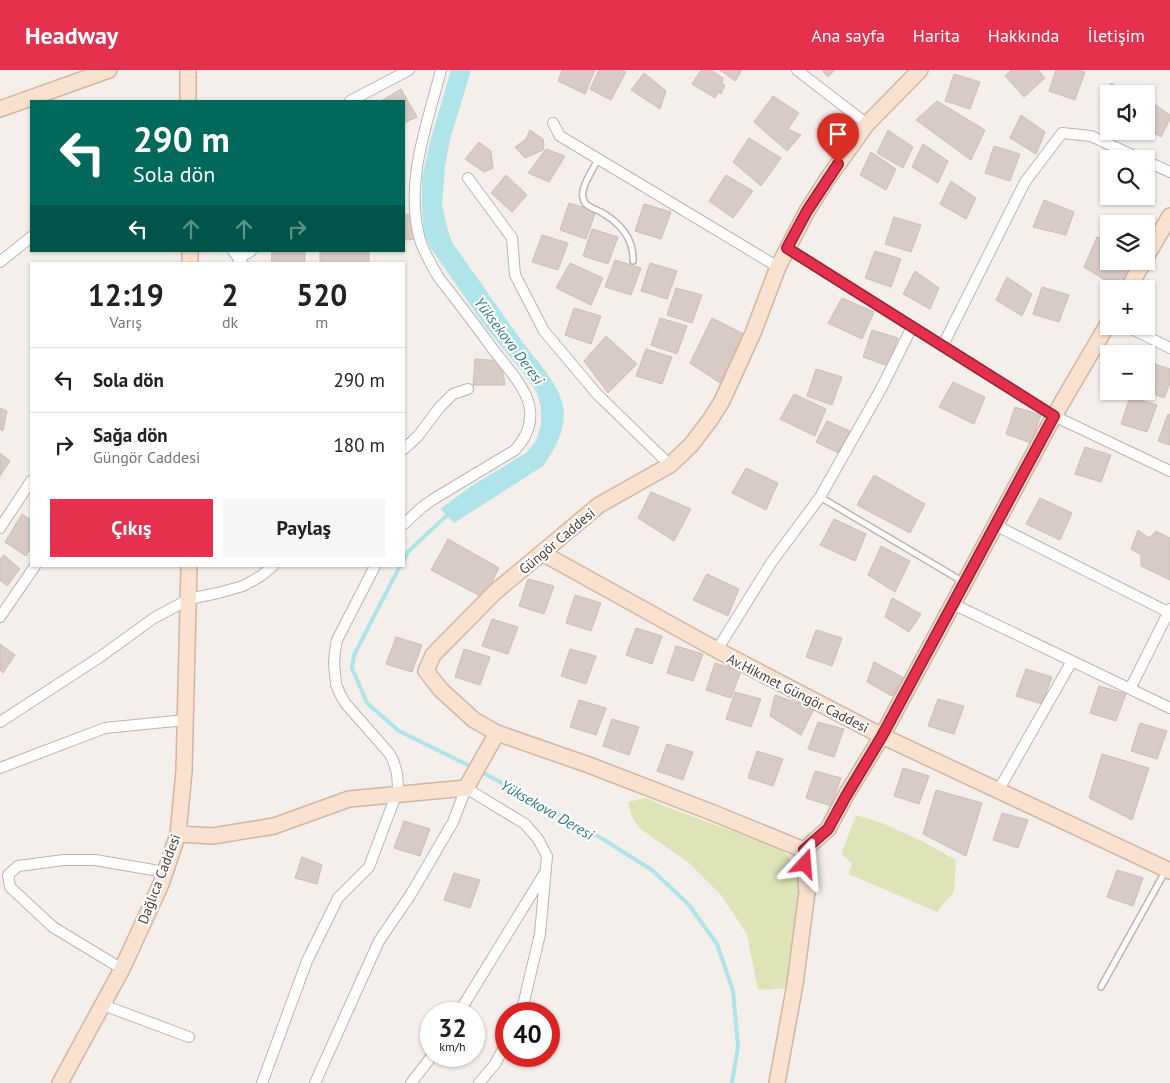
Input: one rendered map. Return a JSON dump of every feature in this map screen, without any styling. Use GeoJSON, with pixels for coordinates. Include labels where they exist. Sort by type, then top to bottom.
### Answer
{"type":"FeatureCollection","features":[{"type":"Feature","properties":{"kind":"street"},"geometry":{"type":"LineString","coordinates":[[0,109],[109,70]]}},
{"type":"Feature","properties":{"kind":"street"},"geometry":{"type":"LineString","coordinates":[[188,70],[188,100]]}},
{"type":"Feature","properties":{"kind":"street"},"geometry":{"type":"LineString","coordinates":[[352,100],[409,70]]}},
{"type":"Feature","properties":{"kind":"street"},"geometry":{"type":"LineString","coordinates":[[405,523],[432,500],[515,450],[525,437],[530,422],[526,396],[511,372],[439,278],[420,241],[414,197],[417,164],[441,70]]}},
{"type":"Feature","properties":{"kind":"street"},"geometry":{"type":"LineString","coordinates":[[797,70],[867,124]]}},
{"type":"Feature","properties":{"kind":"street","name":"Güngör Caddesi"},"geometry":{"type":"LineString","coordinates":[[804,850],[589,765],[497,733],[474,720],[441,690],[426,671],[433,655],[495,592],[599,505],[670,465],[691,445],[722,402],[753,333],[778,266],[807,211],[867,124],[920,70]]}},
{"type":"Feature","properties":{"kind":"street"},"geometry":{"type":"LineString","coordinates":[[553,123],[560,136],[778,266]]}},
{"type":"Feature","properties":{"kind":"street"},"geometry":{"type":"LineString","coordinates":[[943,345],[1025,182],[1062,133],[1091,136],[1121,150]]}},
{"type":"Feature","properties":{"kind":"street"},"geometry":{"type":"LineString","coordinates":[[1155,165],[1170,172]]}},
{"type":"Feature","properties":{"kind":"street"},"geometry":{"type":"LineString","coordinates":[[468,178],[512,238],[516,275],[544,331],[597,394],[670,465]]}},
{"type":"Feature","properties":{"kind":"street"},"geometry":{"type":"LineString","coordinates":[[1155,242],[1170,216]]}},
{"type":"Feature","properties":{"kind":"street"},"geometry":{"type":"LineString","coordinates":[[0,262],[30,238]]}},
{"type":"Feature","properties":{"kind":"street"},"geometry":{"type":"LineString","coordinates":[[787,248],[1054,416],[1170,471]]}},
{"type":"Feature","properties":{"kind":"street"},"geometry":{"type":"LineString","coordinates":[[238,258],[249,252]]}},
{"type":"Feature","properties":{"kind":"street"},"geometry":{"type":"LineString","coordinates":[[717,650],[771,563],[820,497],[882,387],[912,327]]}},
{"type":"Feature","properties":{"kind":"street"},"geometry":{"type":"LineString","coordinates":[[777,1083],[796,984],[807,892],[804,850],[828,829],[882,736],[1054,416],[1101,335]]}},
{"type":"Feature","properties":{"kind":"street"},"geometry":{"type":"LineString","coordinates":[[1144,335],[1170,348]]}},
{"type":"Feature","properties":{"kind":"street"},"geometry":{"type":"LineString","coordinates":[[405,448],[418,436],[439,408],[453,394],[468,389]]}},
{"type":"Feature","properties":{"kind":"street"},"geometry":{"type":"LineString","coordinates":[[0,528],[30,483]]}},
{"type":"Feature","properties":{"kind":"street"},"geometry":{"type":"LineString","coordinates":[[995,525],[1169,610],[1130,689]]}},
{"type":"Feature","properties":{"kind":"street","name":"Av.Hikmet Güngör Caddesi"},"geometry":{"type":"LineString","coordinates":[[542,553],[717,650],[882,736],[1169,868]]}},
{"type":"Feature","properties":{"kind":"street"},"geometry":{"type":"LineString","coordinates":[[0,617],[35,567]]}},
{"type":"Feature","properties":{"kind":"street","name":"Dağlıca Caddesi"},"geometry":{"type":"LineString","coordinates":[[60,1083],[122,969],[161,884],[178,834],[184,771],[189,567]]}},
{"type":"Feature","properties":{"kind":"street"},"geometry":{"type":"LineString","coordinates":[[0,722],[100,657],[154,618],[189,600],[243,586],[261,576],[272,567]]}},
{"type":"Feature","properties":{"kind":"street"},"geometry":{"type":"LineString","coordinates":[[262,1083],[307,961],[338,898],[369,867],[396,795],[398,781],[393,760],[384,747],[345,704],[336,684],[334,674],[337,640],[374,567]]}},
{"type":"Feature","properties":{"kind":"street"},"geometry":{"type":"LineString","coordinates":[[953,604],[1170,708]]}},
{"type":"Feature","properties":{"kind":"street"},"geometry":{"type":"LineString","coordinates":[[998,791],[1072,661]]}},
{"type":"Feature","properties":{"kind":"street"},"geometry":{"type":"LineString","coordinates":[[0,768],[105,728],[185,720]]}},
{"type":"Feature","properties":{"kind":"street"},"geometry":{"type":"LineString","coordinates":[[315,1083],[379,941],[411,894],[453,822],[466,788],[497,733]]}},
{"type":"Feature","properties":{"kind":"street"},"geometry":{"type":"LineString","coordinates":[[178,834],[213,836],[274,826],[349,799],[466,788],[525,824],[538,839],[547,856],[540,934],[524,1002]]}},
{"type":"Feature","properties":{"kind":"street"},"geometry":{"type":"LineString","coordinates":[[122,969],[53,927],[10,887],[8,875],[18,866],[64,860],[95,860],[165,872]]}},
{"type":"Feature","properties":{"kind":"street"},"geometry":{"type":"LineString","coordinates":[[465,1002],[546,872]]}},
{"type":"Feature","properties":{"kind":"street"},"geometry":{"type":"LineString","coordinates":[[103,1004],[189,1037]]}},
{"type":"Feature","properties":{"kind":"street"},"geometry":{"type":"LineString","coordinates":[[479,1083],[495,1064]]}},
{"type":"Feature","properties":{"kind":"street"},"geometry":{"type":"LineString","coordinates":[[412,1083],[424,1067]]}},
{"type":"Feature","properties":{"kind":"lane"},"geometry":{"type":"LineString","coordinates":[[598,160],[582,192],[584,201],[624,230],[633,249],[633,261]]}},
{"type":"Feature","properties":{"kind":"lane"},"geometry":{"type":"LineString","coordinates":[[820,497],[965,582]]}},
{"type":"Feature","properties":{"kind":"lane"},"geometry":{"type":"LineString","coordinates":[[1101,987],[1169,868]]}},
{"type":"Feature","properties":{"kind":"green space"},"geometry":{"type":"Polygon","coordinates":[[[646,798],[783,850],[802,876],[792,988],[758,990],[747,934],[721,895],[689,863],[638,827],[631,814],[628,802],[646,798]]]}},
{"type":"Feature","properties":{"kind":"green space"},"geometry":{"type":"Polygon","coordinates":[[[856,815],[882,823],[920,840],[956,860],[954,892],[937,912],[849,874],[852,863],[841,854],[856,815]]]}},
{"type":"Feature","properties":{"kind":"water"},"geometry":{"type":"Polygon","coordinates":[[[451,70],[471,70],[450,140],[445,166],[442,205],[448,231],[453,244],[552,380],[560,396],[564,413],[562,430],[543,466],[454,523],[440,509],[473,485],[526,453],[536,441],[541,424],[541,407],[537,393],[487,329],[430,247],[424,235],[422,178],[430,142],[451,70]]]}},
{"type":"Feature","properties":{"kind":"building"},"geometry":{"type":"Polygon","coordinates":[[[562,70],[595,70],[585,94],[558,81],[562,70]]]}},
{"type":"Feature","properties":{"kind":"building"},"geometry":{"type":"Polygon","coordinates":[[[599,70],[622,70],[626,72],[611,100],[590,89],[599,70]]]}},
{"type":"Feature","properties":{"kind":"building"},"geometry":{"type":"Polygon","coordinates":[[[701,70],[711,70],[723,78],[722,83],[725,85],[721,94],[718,92],[715,98],[692,84],[701,70]]]}},
{"type":"Feature","properties":{"kind":"building"},"geometry":{"type":"Polygon","coordinates":[[[720,70],[742,70],[735,81],[720,70]]]}},
{"type":"Feature","properties":{"kind":"building"},"geometry":{"type":"Polygon","coordinates":[[[822,70],[835,70],[828,77],[822,70]]]}},
{"type":"Feature","properties":{"kind":"building"},"geometry":{"type":"Polygon","coordinates":[[[1011,70],[1038,70],[1045,78],[1024,97],[1005,76],[1011,70]]]}},
{"type":"Feature","properties":{"kind":"building"},"geometry":{"type":"Polygon","coordinates":[[[1056,70],[1079,70],[1085,72],[1075,100],[1049,91],[1056,70]]]}},
{"type":"Feature","properties":{"kind":"building"},"geometry":{"type":"Polygon","coordinates":[[[644,73],[666,91],[660,109],[631,90],[644,73]]]}},
{"type":"Feature","properties":{"kind":"building"},"geometry":{"type":"Polygon","coordinates":[[[954,74],[980,82],[970,109],[945,101],[954,74]]]}},
{"type":"Feature","properties":{"kind":"building"},"geometry":{"type":"Polygon","coordinates":[[[401,89],[417,117],[405,123],[405,100],[383,100],[401,89]]]}},
{"type":"Feature","properties":{"kind":"building"},"geometry":{"type":"Polygon","coordinates":[[[773,96],[799,113],[788,129],[801,135],[787,151],[754,122],[773,96]]]}},
{"type":"Feature","properties":{"kind":"building"},"geometry":{"type":"Polygon","coordinates":[[[937,101],[985,130],[971,160],[916,120],[937,101]]]}},
{"type":"Feature","properties":{"kind":"building"},"geometry":{"type":"Polygon","coordinates":[[[1155,105],[1170,115],[1170,119],[1161,137],[1155,133],[1155,105]]]}},
{"type":"Feature","properties":{"kind":"building"},"geometry":{"type":"Polygon","coordinates":[[[1021,115],[1045,132],[1036,154],[1010,138],[1021,115]]]}},
{"type":"Feature","properties":{"kind":"building"},"geometry":{"type":"Polygon","coordinates":[[[530,130],[543,139],[544,145],[543,150],[525,158],[515,147],[526,139],[530,130]]]}},
{"type":"Feature","properties":{"kind":"building"},"geometry":{"type":"Polygon","coordinates":[[[888,130],[913,147],[903,168],[877,153],[888,130]]]}},
{"type":"Feature","properties":{"kind":"building"},"geometry":{"type":"Polygon","coordinates":[[[749,138],[781,158],[761,186],[733,162],[749,138]]]}},
{"type":"Feature","properties":{"kind":"building"},"geometry":{"type":"Polygon","coordinates":[[[479,142],[491,151],[493,168],[484,172],[465,159],[479,142]]]}},
{"type":"Feature","properties":{"kind":"building"},"geometry":{"type":"Polygon","coordinates":[[[923,144],[948,161],[938,183],[912,167],[923,144]]]}},
{"type":"Feature","properties":{"kind":"building"},"geometry":{"type":"Polygon","coordinates":[[[994,146],[1020,154],[1010,181],[985,173],[994,146]]]}},
{"type":"Feature","properties":{"kind":"building"},"geometry":{"type":"Polygon","coordinates":[[[546,149],[565,156],[549,182],[528,173],[546,149]]]}},
{"type":"Feature","properties":{"kind":"building"},"geometry":{"type":"Polygon","coordinates":[[[871,152],[896,169],[886,190],[860,175],[871,152]]]}},
{"type":"Feature","properties":{"kind":"building"},"geometry":{"type":"Polygon","coordinates":[[[506,175],[527,195],[512,212],[491,193],[506,175]]]}},
{"type":"Feature","properties":{"kind":"building"},"geometry":{"type":"Polygon","coordinates":[[[726,175],[753,191],[733,218],[709,201],[726,175]]]}},
{"type":"Feature","properties":{"kind":"building"},"geometry":{"type":"Polygon","coordinates":[[[951,181],[976,198],[966,219],[940,204],[951,181]]]}},
{"type":"Feature","properties":{"kind":"building"},"geometry":{"type":"Polygon","coordinates":[[[1044,200],[1074,212],[1066,235],[1033,227],[1044,200]]]}},
{"type":"Feature","properties":{"kind":"building"},"geometry":{"type":"Polygon","coordinates":[[[569,203],[596,211],[586,239],[560,230],[569,203]]]}},
{"type":"Feature","properties":{"kind":"building"},"geometry":{"type":"Polygon","coordinates":[[[644,204],[671,212],[661,239],[635,231],[644,204]]]}},
{"type":"Feature","properties":{"kind":"building"},"geometry":{"type":"Polygon","coordinates":[[[405,214],[415,216],[418,239],[405,240],[405,214]]]}},
{"type":"Feature","properties":{"kind":"building"},"geometry":{"type":"Polygon","coordinates":[[[894,217],[921,225],[911,252],[885,244],[894,217]]]}},
{"type":"Feature","properties":{"kind":"building"},"geometry":{"type":"Polygon","coordinates":[[[592,229],[618,237],[608,264],[583,256],[592,229]]]}},
{"type":"Feature","properties":{"kind":"building"},"geometry":{"type":"Polygon","coordinates":[[[542,235],[568,243],[558,270],[532,262],[542,235]]]}},
{"type":"Feature","properties":{"kind":"building"},"geometry":{"type":"Polygon","coordinates":[[[1097,237],[1100,238],[1100,270],[1131,270],[1124,280],[1105,280],[1084,267],[1097,237]]]}},
{"type":"Feature","properties":{"kind":"building"},"geometry":{"type":"Polygon","coordinates":[[[875,251],[901,259],[891,287],[865,278],[875,251]]]}},
{"type":"Feature","properties":{"kind":"building"},"geometry":{"type":"Polygon","coordinates":[[[272,252],[305,252],[305,262],[271,262],[272,252]]]}},
{"type":"Feature","properties":{"kind":"building"},"geometry":{"type":"Polygon","coordinates":[[[320,252],[369,252],[369,262],[320,262],[320,252]]]}},
{"type":"Feature","properties":{"kind":"building"},"geometry":{"type":"Polygon","coordinates":[[[615,260],[641,268],[631,295],[605,287],[615,260]]]}},
{"type":"Feature","properties":{"kind":"building"},"geometry":{"type":"Polygon","coordinates":[[[570,263],[603,278],[591,305],[556,288],[570,263]]]}},
{"type":"Feature","properties":{"kind":"building"},"geometry":{"type":"Polygon","coordinates":[[[650,263],[677,271],[667,299],[641,291],[650,263]]]}},
{"type":"Feature","properties":{"kind":"building"},"geometry":{"type":"Polygon","coordinates":[[[915,271],[939,288],[930,309],[903,294],[915,271]]]}},
{"type":"Feature","properties":{"kind":"building"},"geometry":{"type":"Polygon","coordinates":[[[1007,277],[1032,294],[1022,316],[996,300],[1007,277]]]}},
{"type":"Feature","properties":{"kind":"building"},"geometry":{"type":"Polygon","coordinates":[[[1042,287],[1069,295],[1059,322],[1033,314],[1042,287]]]}},
{"type":"Feature","properties":{"kind":"building"},"geometry":{"type":"Polygon","coordinates":[[[676,288],[702,295],[692,323],[667,315],[676,288]]]}},
{"type":"Feature","properties":{"kind":"building"},"geometry":{"type":"Polygon","coordinates":[[[842,298],[874,312],[862,339],[828,323],[842,298]]]}},
{"type":"Feature","properties":{"kind":"building"},"geometry":{"type":"Polygon","coordinates":[[[574,308],[601,316],[591,344],[565,335],[574,308]]]}},
{"type":"Feature","properties":{"kind":"building"},"geometry":{"type":"Polygon","coordinates":[[[660,318],[687,326],[677,354],[651,345],[660,318]]]}},
{"type":"Feature","properties":{"kind":"building"},"geometry":{"type":"Polygon","coordinates":[[[712,318],[744,334],[720,383],[690,363],[712,318]]]}},
{"type":"Feature","properties":{"kind":"building"},"geometry":{"type":"Polygon","coordinates":[[[872,330],[898,338],[888,366],[863,357],[872,330]]]}},
{"type":"Feature","properties":{"kind":"building"},"geometry":{"type":"Polygon","coordinates":[[[606,336],[637,364],[608,393],[584,361],[606,336]]]}},
{"type":"Feature","properties":{"kind":"building"},"geometry":{"type":"Polygon","coordinates":[[[646,349],[672,357],[662,384],[636,376],[646,349]]]}},
{"type":"Feature","properties":{"kind":"building"},"geometry":{"type":"Polygon","coordinates":[[[475,359],[501,361],[505,385],[473,385],[475,359]]]}},
{"type":"Feature","properties":{"kind":"building"},"geometry":{"type":"Polygon","coordinates":[[[1155,364],[1170,369],[1170,383],[1164,398],[1155,395],[1155,364]]]}},
{"type":"Feature","properties":{"kind":"building"},"geometry":{"type":"Polygon","coordinates":[[[816,369],[842,377],[832,405],[807,396],[816,369]]]}},
{"type":"Feature","properties":{"kind":"building"},"geometry":{"type":"Polygon","coordinates":[[[953,382],[985,397],[974,424],[939,407],[953,382]]]}},
{"type":"Feature","properties":{"kind":"building"},"geometry":{"type":"Polygon","coordinates":[[[794,394],[826,409],[815,436],[780,419],[794,394]]]}},
{"type":"Feature","properties":{"kind":"building"},"geometry":{"type":"Polygon","coordinates":[[[1129,400],[1140,400],[1157,405],[1147,432],[1121,424],[1129,400]]]}},
{"type":"Feature","properties":{"kind":"building"},"geometry":{"type":"Polygon","coordinates":[[[1015,407],[1041,415],[1031,443],[1006,434],[1015,407]]]}},
{"type":"Feature","properties":{"kind":"building"},"geometry":{"type":"Polygon","coordinates":[[[0,408],[7,411],[3,431],[0,429],[0,408]]]}},
{"type":"Feature","properties":{"kind":"building"},"geometry":{"type":"Polygon","coordinates":[[[1168,414],[1170,415],[1170,445],[1158,441],[1168,414]]]}},
{"type":"Feature","properties":{"kind":"building"},"geometry":{"type":"Polygon","coordinates":[[[827,421],[850,431],[838,453],[816,442],[827,421]]]}},
{"type":"Feature","properties":{"kind":"building"},"geometry":{"type":"Polygon","coordinates":[[[1085,447],[1111,455],[1101,482],[1075,474],[1085,447]]]}},
{"type":"Feature","properties":{"kind":"building"},"geometry":{"type":"Polygon","coordinates":[[[0,453],[10,461],[0,476],[0,453]]]}},
{"type":"Feature","properties":{"kind":"building"},"geometry":{"type":"Polygon","coordinates":[[[746,468],[778,483],[766,510],[732,493],[746,468]]]}},
{"type":"Feature","properties":{"kind":"building"},"geometry":{"type":"Polygon","coordinates":[[[874,475],[925,504],[910,533],[857,505],[874,475]]]}},
{"type":"Feature","properties":{"kind":"building"},"geometry":{"type":"Polygon","coordinates":[[[651,492],[691,509],[674,541],[638,518],[651,492]]]}},
{"type":"Feature","properties":{"kind":"building"},"geometry":{"type":"Polygon","coordinates":[[[1040,498],[1072,513],[1060,540],[1026,524],[1040,498]]]}},
{"type":"Feature","properties":{"kind":"building"},"geometry":{"type":"Polygon","coordinates":[[[22,514],[30,519],[30,549],[26,556],[5,542],[22,514]]]}},
{"type":"Feature","properties":{"kind":"building"},"geometry":{"type":"Polygon","coordinates":[[[834,519],[866,534],[855,561],[820,545],[834,519]]]}},
{"type":"Feature","properties":{"kind":"building"},"geometry":{"type":"Polygon","coordinates":[[[1138,530],[1149,538],[1156,531],[1170,538],[1170,580],[1141,566],[1141,555],[1131,549],[1138,530]]]}},
{"type":"Feature","properties":{"kind":"building"},"geometry":{"type":"Polygon","coordinates":[[[448,539],[499,568],[484,598],[431,570],[448,539]]]}},
{"type":"Feature","properties":{"kind":"building"},"geometry":{"type":"Polygon","coordinates":[[[881,546],[910,561],[895,592],[868,575],[881,546]]]}},
{"type":"Feature","properties":{"kind":"building"},"geometry":{"type":"Polygon","coordinates":[[[4,555],[20,569],[7,586],[0,580],[0,560],[4,555]]]}},
{"type":"Feature","properties":{"kind":"building"},"geometry":{"type":"Polygon","coordinates":[[[707,574],[739,589],[728,616],[693,600],[707,574]]]}},
{"type":"Feature","properties":{"kind":"building"},"geometry":{"type":"Polygon","coordinates":[[[528,579],[554,586],[544,614],[519,606],[528,579]]]}},
{"type":"Feature","properties":{"kind":"building"},"geometry":{"type":"Polygon","coordinates":[[[575,595],[601,603],[591,631],[566,623],[575,595]]]}},
{"type":"Feature","properties":{"kind":"building"},"geometry":{"type":"Polygon","coordinates":[[[892,598],[921,614],[909,632],[885,617],[892,598]]]}},
{"type":"Feature","properties":{"kind":"building"},"geometry":{"type":"Polygon","coordinates":[[[492,619],[518,627],[508,654],[482,646],[492,619]]]}},
{"type":"Feature","properties":{"kind":"building"},"geometry":{"type":"Polygon","coordinates":[[[636,628],[662,636],[652,664],[626,655],[636,628]]]}},
{"type":"Feature","properties":{"kind":"building"},"geometry":{"type":"Polygon","coordinates":[[[816,630],[842,638],[832,666],[806,657],[816,630]]]}},
{"type":"Feature","properties":{"kind":"building"},"geometry":{"type":"Polygon","coordinates":[[[396,637],[422,645],[412,672],[386,664],[396,637]]]}},
{"type":"Feature","properties":{"kind":"building"},"geometry":{"type":"Polygon","coordinates":[[[0,644],[15,655],[3,673],[0,670],[0,644]]]}},
{"type":"Feature","properties":{"kind":"building"},"geometry":{"type":"Polygon","coordinates":[[[676,646],[703,654],[693,681],[667,673],[676,646]]]}},
{"type":"Feature","properties":{"kind":"building"},"geometry":{"type":"Polygon","coordinates":[[[464,649],[490,657],[480,685],[455,677],[464,649]]]}},
{"type":"Feature","properties":{"kind":"building"},"geometry":{"type":"Polygon","coordinates":[[[570,649],[596,656],[586,684],[561,676],[570,649]]]}},
{"type":"Feature","properties":{"kind":"building"},"geometry":{"type":"Polygon","coordinates":[[[874,662],[904,678],[892,696],[867,682],[874,662]]]}},
{"type":"Feature","properties":{"kind":"building"},"geometry":{"type":"Polygon","coordinates":[[[715,663],[741,671],[731,698],[706,690],[715,663]]]}},
{"type":"Feature","properties":{"kind":"building"},"geometry":{"type":"Polygon","coordinates":[[[1026,669],[1052,677],[1042,704],[1016,696],[1026,669]]]}},
{"type":"Feature","properties":{"kind":"building"},"geometry":{"type":"Polygon","coordinates":[[[1099,686],[1126,694],[1116,721],[1090,713],[1099,686]]]}},
{"type":"Feature","properties":{"kind":"building"},"geometry":{"type":"Polygon","coordinates":[[[735,692],[761,699],[751,727],[726,719],[735,692]]]}},
{"type":"Feature","properties":{"kind":"building"},"geometry":{"type":"Polygon","coordinates":[[[775,695],[814,709],[801,735],[770,716],[775,695]]]}},
{"type":"Feature","properties":{"kind":"building"},"geometry":{"type":"Polygon","coordinates":[[[938,699],[964,706],[954,734],[928,726],[938,699]]]}},
{"type":"Feature","properties":{"kind":"building"},"geometry":{"type":"Polygon","coordinates":[[[579,700],[606,708],[596,735],[570,727],[579,700]]]}},
{"type":"Feature","properties":{"kind":"building"},"geometry":{"type":"Polygon","coordinates":[[[612,719],[639,727],[629,755],[603,746],[612,719]]]}},
{"type":"Feature","properties":{"kind":"building"},"geometry":{"type":"Polygon","coordinates":[[[818,722],[844,729],[834,757],[808,749],[818,722]]]}},
{"type":"Feature","properties":{"kind":"building"},"geometry":{"type":"Polygon","coordinates":[[[1140,723],[1167,731],[1157,759],[1131,751],[1140,723]]]}},
{"type":"Feature","properties":{"kind":"building"},"geometry":{"type":"Polygon","coordinates":[[[667,744],[693,752],[683,780],[657,771],[667,744]]]}},
{"type":"Feature","properties":{"kind":"building"},"geometry":{"type":"Polygon","coordinates":[[[757,751],[783,759],[773,786],[748,778],[757,751]]]}},
{"type":"Feature","properties":{"kind":"building"},"geometry":{"type":"Polygon","coordinates":[[[1102,754],[1149,768],[1132,820],[1089,798],[1102,754]]]}},
{"type":"Feature","properties":{"kind":"building"},"geometry":{"type":"Polygon","coordinates":[[[903,768],[929,776],[919,804],[894,796],[903,768]]]}},
{"type":"Feature","properties":{"kind":"building"},"geometry":{"type":"Polygon","coordinates":[[[815,771],[841,778],[831,806],[806,798],[815,771]]]}},
{"type":"Feature","properties":{"kind":"building"},"geometry":{"type":"Polygon","coordinates":[[[936,790],[982,803],[966,856],[923,834],[936,790]]]}},
{"type":"Feature","properties":{"kind":"building"},"geometry":{"type":"Polygon","coordinates":[[[1002,813],[1028,820],[1018,848],[993,840],[1002,813]]]}},
{"type":"Feature","properties":{"kind":"building"},"geometry":{"type":"Polygon","coordinates":[[[404,821],[430,829],[420,856],[394,848],[404,821]]]}},
{"type":"Feature","properties":{"kind":"building"},"geometry":{"type":"Polygon","coordinates":[[[302,857],[322,865],[317,884],[295,878],[302,857]]]}},
{"type":"Feature","properties":{"kind":"building"},"geometry":{"type":"Polygon","coordinates":[[[1117,870],[1143,878],[1133,906],[1107,897],[1117,870]]]}},
{"type":"Feature","properties":{"kind":"building"},"geometry":{"type":"Polygon","coordinates":[[[454,873],[480,880],[470,908],[444,900],[454,873]]]}},
{"type":"Feature","properties":{"kind":"waterway","name":"Yüksekova Deresi"},"geometry":{"type":"LineString","coordinates":[[405,558],[408,552],[451,513]]}},
{"type":"Feature","properties":{"kind":"waterway","name":"Yüksekova Deresi"},"geometry":{"type":"LineString","coordinates":[[399,567],[354,655],[352,668],[367,703],[399,731],[474,768]]}},
{"type":"Feature","properties":{"kind":"waterway","name":"Yüksekova Deresi"},"geometry":{"type":"LineString","coordinates":[[480,771],[601,838],[652,870],[689,905],[717,944],[733,991],[738,1046],[732,1083]]}},
{"type":"Feature","properties":{"kind":"route"},"geometry":{"type":"LineString","coordinates":[[805,864],[804,850],[828,829],[882,736],[1054,416],[787,248],[807,211],[838,164]]}}]}
